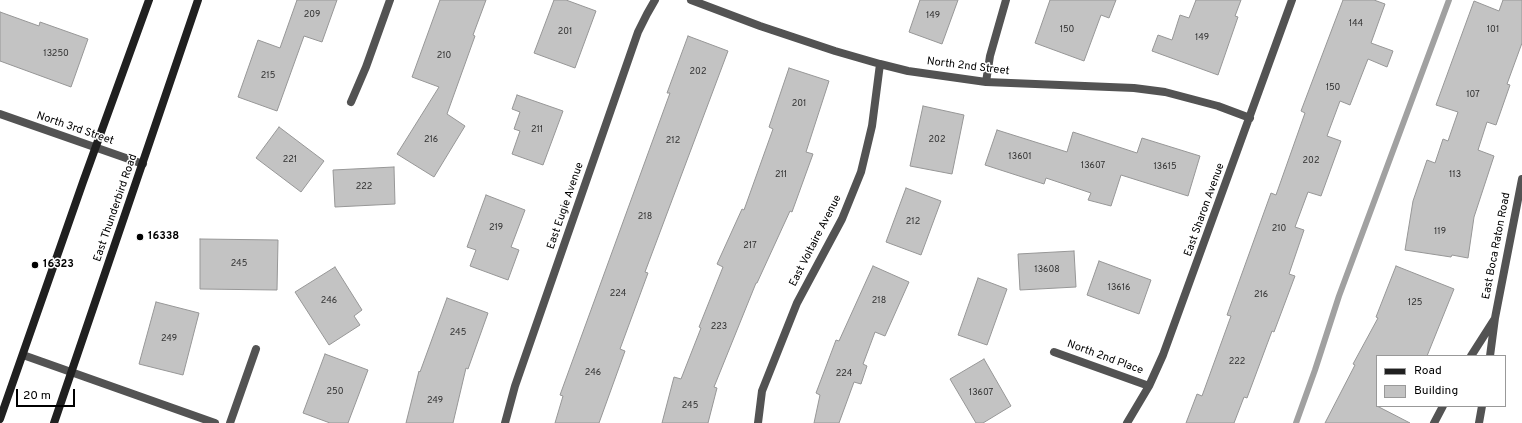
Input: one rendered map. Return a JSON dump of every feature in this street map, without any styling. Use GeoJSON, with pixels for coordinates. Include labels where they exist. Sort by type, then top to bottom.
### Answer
{"type":"FeatureCollection","features":[{"type":"Feature","properties":{"kind":"main road"},"geometry":{"type":"LineString","coordinates":[[0,419],[149,0]]}},
{"type":"Feature","properties":{"kind":"main road","name":"East Thunderbird Road"},"geometry":{"type":"LineString","coordinates":[[54,423],[198,0]]}},
{"type":"Feature","properties":{"kind":"street"},"geometry":{"type":"LineString","coordinates":[[351,102],[366,67],[390,0]]}},
{"type":"Feature","properties":{"kind":"street","name":"East Eugie Avenue"},"geometry":{"type":"LineString","coordinates":[[505,423],[515,386],[636,40],[647,14],[655,0]]}},
{"type":"Feature","properties":{"kind":"street","name":"North 2nd Street"},"geometry":{"type":"LineString","coordinates":[[691,0],[760,26],[880,64],[908,71],[986,82],[1134,88],[1165,92],[1218,106],[1250,118]]}},
{"type":"Feature","properties":{"kind":"street"},"geometry":{"type":"LineString","coordinates":[[986,82],[990,56],[1006,0]]}},
{"type":"Feature","properties":{"kind":"street","name":"East Sharon Avenue"},"geometry":{"type":"LineString","coordinates":[[1127,423],[1149,386],[1164,355],[1292,0]]}},
{"type":"Feature","properties":{"kind":"street","name":"East Voltaire Avenue"},"geometry":{"type":"LineString","coordinates":[[758,423],[762,391],[797,303],[842,219],[861,172],[872,126],[880,64]]}},
{"type":"Feature","properties":{"kind":"street","name":"North 3rd Street"},"geometry":{"type":"LineString","coordinates":[[0,114],[143,164]]}},
{"type":"Feature","properties":{"kind":"street","name":"East Boca Raton Road"},"geometry":{"type":"LineString","coordinates":[[1490,355],[1495,318],[1522,179]]}},
{"type":"Feature","properties":{"kind":"street","name":"East Boca Raton Road"},"geometry":{"type":"LineString","coordinates":[[1472,355],[1495,318]]}},
{"type":"Feature","properties":{"kind":"street"},"geometry":{"type":"LineString","coordinates":[[230,423],[256,349]]}},
{"type":"Feature","properties":{"kind":"street","name":"North 2nd Place"},"geometry":{"type":"LineString","coordinates":[[1054,352],[1149,386]]}},
{"type":"Feature","properties":{"kind":"street"},"geometry":{"type":"LineString","coordinates":[[23,355],[215,423]]}},
{"type":"Feature","properties":{"kind":"street"},"geometry":{"type":"LineString","coordinates":[[1434,423],[1442,407]]}},
{"type":"Feature","properties":{"kind":"street"},"geometry":{"type":"LineString","coordinates":[[1479,423],[1482,407]]}},
{"type":"Feature","properties":{"kind":"building"},"geometry":{"type":"Polygon","coordinates":[[[297,0],[337,0],[322,42],[304,36],[277,111],[238,97],[258,40],[280,48],[297,0]]]}},
{"type":"Feature","properties":{"kind":"building"},"geometry":{"type":"Polygon","coordinates":[[[440,0],[486,0],[473,35],[475,36],[447,114],[465,126],[434,177],[397,154],[439,87],[412,77],[440,0]]]}},
{"type":"Feature","properties":{"kind":"building"},"geometry":{"type":"Polygon","coordinates":[[[554,0],[566,0],[596,11],[575,68],[534,53],[554,0]]]}},
{"type":"Feature","properties":{"kind":"building"},"geometry":{"type":"Polygon","coordinates":[[[920,0],[958,0],[942,44],[909,32],[920,0]]]}},
{"type":"Feature","properties":{"kind":"building"},"geometry":{"type":"Polygon","coordinates":[[[1050,0],[1116,0],[1109,18],[1101,15],[1084,61],[1035,43],[1050,0]]]}},
{"type":"Feature","properties":{"kind":"building"},"geometry":{"type":"Polygon","coordinates":[[[1196,0],[1241,0],[1235,16],[1238,17],[1218,75],[1152,51],[1158,35],[1172,40],[1180,15],[1189,18],[1196,0]]]}},
{"type":"Feature","properties":{"kind":"building"},"geometry":{"type":"Polygon","coordinates":[[[1343,0],[1374,0],[1385,4],[1371,43],[1393,51],[1387,67],[1368,59],[1350,105],[1340,101],[1327,136],[1341,141],[1321,196],[1308,192],[1295,227],[1304,230],[1289,274],[1295,276],[1274,332],[1272,331],[1247,398],[1244,397],[1234,423],[1186,423],[1197,394],[1202,396],[1231,316],[1227,315],[1271,193],[1276,195],[1305,113],[1301,111],[1343,0]]]}},
{"type":"Feature","properties":{"kind":"building"},"geometry":{"type":"Polygon","coordinates":[[[1503,0],[1522,0],[1522,43],[1507,84],[1510,85],[1496,125],[1487,122],[1478,150],[1494,156],[1474,217],[1468,258],[1405,250],[1413,201],[1427,160],[1435,163],[1443,139],[1448,141],[1458,112],[1436,105],[1474,1],[1499,11],[1503,0]]]}},
{"type":"Feature","properties":{"kind":"building"},"geometry":{"type":"Polygon","coordinates":[[[0,12],[39,26],[40,22],[88,39],[71,87],[0,61],[0,12]]]}},
{"type":"Feature","properties":{"kind":"building"},"geometry":{"type":"Polygon","coordinates":[[[688,36],[728,51],[645,272],[648,273],[620,349],[625,351],[599,423],[555,423],[563,396],[560,395],[670,93],[667,93],[688,36]]]}},
{"type":"Feature","properties":{"kind":"building"},"geometry":{"type":"Polygon","coordinates":[[[789,68],[829,81],[806,152],[813,154],[792,212],[790,211],[756,283],[714,387],[717,388],[708,423],[662,423],[674,377],[681,379],[701,328],[699,327],[723,267],[717,264],[742,209],[744,210],[773,129],[769,127],[789,68]]]}},
{"type":"Feature","properties":{"kind":"building"},"geometry":{"type":"Polygon","coordinates":[[[517,95],[563,111],[543,165],[512,154],[520,131],[514,129],[520,112],[512,109],[517,95]]]}},
{"type":"Feature","properties":{"kind":"building"},"geometry":{"type":"Polygon","coordinates":[[[923,106],[964,115],[952,174],[910,166],[923,106]]]}},
{"type":"Feature","properties":{"kind":"building"},"geometry":{"type":"Polygon","coordinates":[[[279,127],[324,161],[301,192],[256,158],[279,127]]]}},
{"type":"Feature","properties":{"kind":"building"},"geometry":{"type":"Polygon","coordinates":[[[997,130],[1067,152],[1073,132],[1137,153],[1142,138],[1200,156],[1188,196],[1121,175],[1111,206],[1088,200],[1091,193],[1046,178],[1044,184],[985,165],[997,130]]]}},
{"type":"Feature","properties":{"kind":"building"},"geometry":{"type":"Polygon","coordinates":[[[394,167],[395,204],[335,207],[333,170],[394,167]]]}},
{"type":"Feature","properties":{"kind":"building"},"geometry":{"type":"Polygon","coordinates":[[[906,188],[941,201],[921,255],[886,242],[906,188]]]}},
{"type":"Feature","properties":{"kind":"building"},"geometry":{"type":"Polygon","coordinates":[[[486,195],[525,210],[511,247],[519,250],[508,280],[470,266],[476,250],[467,247],[486,195]]]}},
{"type":"Feature","properties":{"kind":"building"},"geometry":{"type":"Polygon","coordinates":[[[200,239],[278,240],[277,290],[200,289],[200,239]]]}},
{"type":"Feature","properties":{"kind":"building"},"geometry":{"type":"Polygon","coordinates":[[[1074,251],[1076,287],[1020,290],[1018,254],[1074,251]]]}},
{"type":"Feature","properties":{"kind":"building"},"geometry":{"type":"Polygon","coordinates":[[[1099,261],[1151,280],[1139,314],[1087,295],[1099,261]]]}},
{"type":"Feature","properties":{"kind":"building"},"geometry":{"type":"Polygon","coordinates":[[[873,266],[909,282],[885,336],[875,332],[863,364],[867,366],[861,384],[854,382],[839,423],[814,423],[820,395],[816,393],[836,340],[839,341],[873,266]]]}},
{"type":"Feature","properties":{"kind":"building"},"geometry":{"type":"Polygon","coordinates":[[[1396,266],[1454,289],[1427,355],[1376,355],[1376,407],[1379,407],[1410,423],[1325,423],[1355,365],[1353,364],[1378,318],[1376,317],[1396,266]]]}},
{"type":"Feature","properties":{"kind":"building"},"geometry":{"type":"Polygon","coordinates":[[[335,267],[362,310],[354,316],[360,325],[329,345],[295,292],[335,267]]]}},
{"type":"Feature","properties":{"kind":"building"},"geometry":{"type":"Polygon","coordinates":[[[978,278],[1007,289],[987,345],[958,335],[978,278]]]}},
{"type":"Feature","properties":{"kind":"building"},"geometry":{"type":"Polygon","coordinates":[[[447,298],[488,313],[468,369],[466,368],[453,423],[406,423],[419,371],[420,372],[447,298]]]}},
{"type":"Feature","properties":{"kind":"building"},"geometry":{"type":"Polygon","coordinates":[[[156,302],[199,313],[183,375],[139,364],[156,302]]]}},
{"type":"Feature","properties":{"kind":"building"},"geometry":{"type":"Polygon","coordinates":[[[325,354],[368,370],[348,423],[330,423],[303,413],[325,354]]]}},
{"type":"Feature","properties":{"kind":"building"},"geometry":{"type":"Polygon","coordinates":[[[984,359],[1011,406],[983,423],[976,423],[950,379],[984,359]]]}},
{"type":"Feature","properties":{"kind":"waterway"},"geometry":{"type":"LineString","coordinates":[[1296,423],[1339,296],[1449,0]]}},
{"type":"Feature","properties":{"kind":"place","name":"16338"},"geometry":{"type":"Point","coordinates":[140,237]}},
{"type":"Feature","properties":{"kind":"place","name":"16323"},"geometry":{"type":"Point","coordinates":[35,265]}}]}
